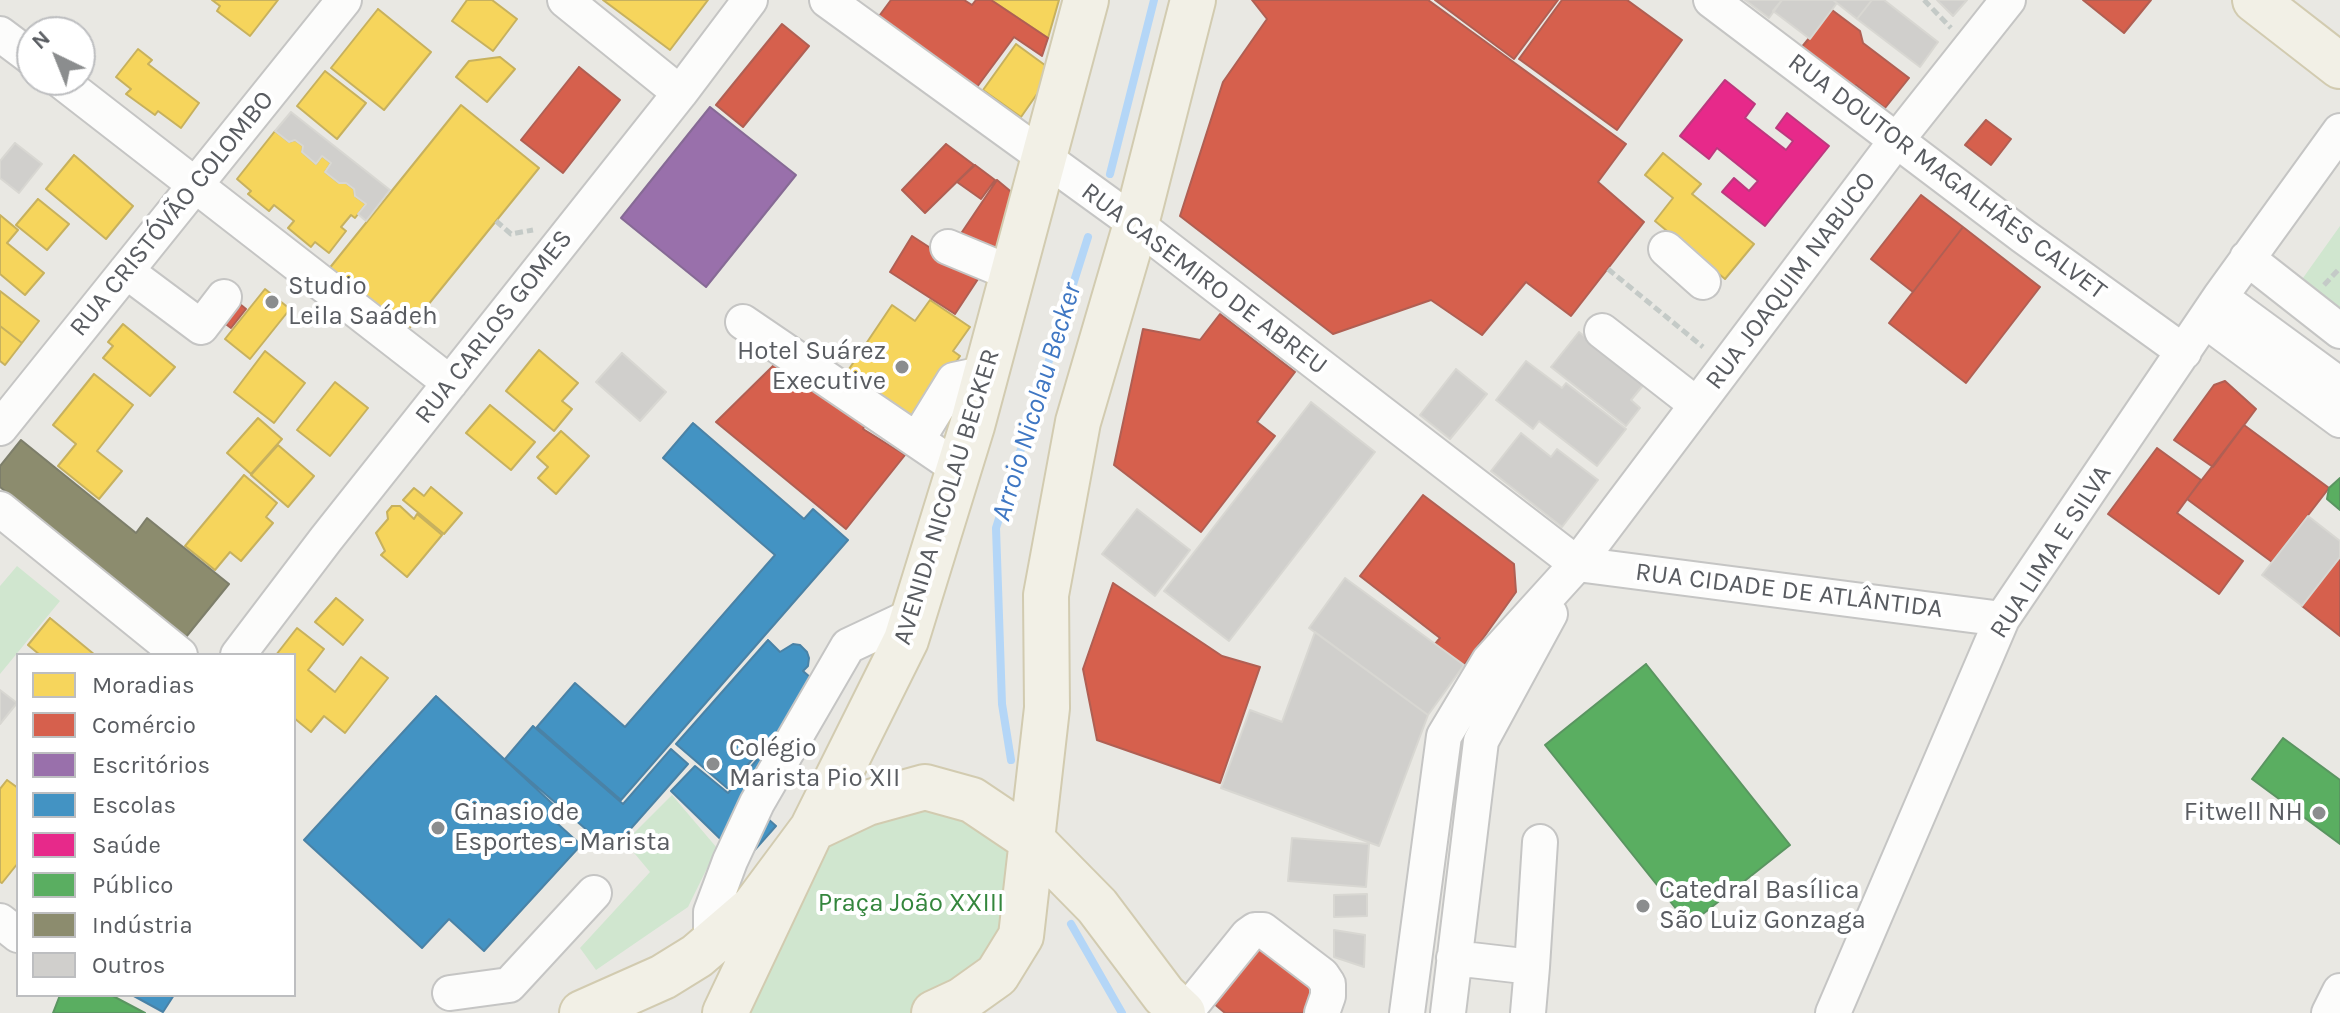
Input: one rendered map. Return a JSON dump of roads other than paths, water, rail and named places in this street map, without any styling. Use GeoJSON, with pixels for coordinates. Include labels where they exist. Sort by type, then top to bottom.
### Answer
{"type":"FeatureCollection","features":[{"type":"Feature","properties":{"kind":"main road","name":"AVENIDA NICOLAU BECKER"},"geometry":{"type":"LineString","coordinates":[[725,1013],[906,640],[987,373],[1086,0]]}},
{"type":"Feature","properties":{"kind":"main road"},"geometry":{"type":"LineString","coordinates":[[934,1013],[962,1000],[997,975],[1021,936],[1047,708],[1046,595],[1078,422],[1136,224],[1193,0]]}},
{"type":"Feature","properties":{"kind":"main road"},"geometry":{"type":"LineString","coordinates":[[2255,0],[2340,66]]}},
{"type":"Feature","properties":{"kind":"main road"},"geometry":{"type":"LineString","coordinates":[[582,1013],[663,977],[697,956],[754,907],[812,829],[867,803],[925,787],[972,800],[1033,841],[1097,906],[1164,995],[1184,1013]]}},
{"type":"Feature","properties":{"kind":"street","name":"RUA CRISTÓVÃO COLOMBO"},"geometry":{"type":"LineString","coordinates":[[0,428],[344,0]]}},
{"type":"Feature","properties":{"kind":"street"},"geometry":{"type":"LineString","coordinates":[[565,0],[680,93]]}},
{"type":"Feature","properties":{"kind":"street","name":"RUA CARLOS GOMES"},"geometry":{"type":"LineString","coordinates":[[240,653],[750,0]]}},
{"type":"Feature","properties":{"kind":"street","name":"RUA CASEMIRO DE ABREU"},"geometry":{"type":"LineString","coordinates":[[827,0],[1136,224],[1577,564]]}},
{"type":"Feature","properties":{"kind":"street","name":"RUA DOUTOR MAGALHÃES CALVET"},"geometry":{"type":"LineString","coordinates":[[1711,0],[1896,141],[2184,352]]}},
{"type":"Feature","properties":{"kind":"street","name":"RUA JOAQUIM NABUCO"},"geometry":{"type":"LineString","coordinates":[[1407,1013],[1444,736],[1489,661],[1577,564],[1896,141],[2008,0]]}},
{"type":"Feature","properties":{"kind":"street"},"geometry":{"type":"LineString","coordinates":[[81,96],[450,383]]}},
{"type":"Feature","properties":{"kind":"street","name":"RUA LIMA E SILVA"},"geometry":{"type":"LineString","coordinates":[[1833,1013],[2002,619],[2247,258],[2340,131]]}},
{"type":"Feature","properties":{"kind":"street"},"geometry":{"type":"LineString","coordinates":[[948,247],[1013,274]]}},
{"type":"Feature","properties":{"kind":"street"},"geometry":{"type":"LineString","coordinates":[[1666,249],[1703,282]]}},
{"type":"Feature","properties":{"kind":"street"},"geometry":{"type":"LineString","coordinates":[[2247,258],[2340,331]]}},
{"type":"Feature","properties":{"kind":"street"},"geometry":{"type":"LineString","coordinates":[[126,271],[201,327],[224,297]]}},
{"type":"Feature","properties":{"kind":"street"},"geometry":{"type":"LineString","coordinates":[[2213,309],[2340,385]]}},
{"type":"Feature","properties":{"kind":"street"},"geometry":{"type":"LineString","coordinates":[[2213,309],[2340,420]]}},
{"type":"Feature","properties":{"kind":"street"},"geometry":{"type":"LineString","coordinates":[[743,322],[959,469]]}},
{"type":"Feature","properties":{"kind":"street"},"geometry":{"type":"LineString","coordinates":[[1602,331],[1697,405]]}},
{"type":"Feature","properties":{"kind":"street"},"geometry":{"type":"LineString","coordinates":[[917,440],[954,380],[987,373]]}},
{"type":"Feature","properties":{"kind":"street"},"geometry":{"type":"LineString","coordinates":[[0,509],[178,653]]}},
{"type":"Feature","properties":{"kind":"street","name":"RUA JOAQUIM NABUCO"},"geometry":{"type":"LineString","coordinates":[[1448,1013],[1481,741],[1577,564]]}},
{"type":"Feature","properties":{"kind":"street","name":"RUA CIDADE DE ATLÂNTIDA"},"geometry":{"type":"LineString","coordinates":[[1577,564],[2002,619]]}},
{"type":"Feature","properties":{"kind":"street"},"geometry":{"type":"LineString","coordinates":[[711,943],[711,912],[730,861],[757,803],[848,646],[914,615]]}},
{"type":"Feature","properties":{"kind":"street"},"geometry":{"type":"LineString","coordinates":[[1528,1013],[1540,842]]}},
{"type":"Feature","properties":{"kind":"street"},"geometry":{"type":"LineString","coordinates":[[450,993],[509,985],[594,893]]}},
{"type":"Feature","properties":{"kind":"street"},"geometry":{"type":"LineString","coordinates":[[0,921],[16,933]]}},
{"type":"Feature","properties":{"kind":"street"},"geometry":{"type":"LineString","coordinates":[[1184,1013],[1248,935],[1255,930],[1263,930],[1322,975],[1328,984],[1328,996],[1322,1013]]}},
{"type":"Feature","properties":{"kind":"street"},"geometry":{"type":"LineString","coordinates":[[1454,958],[1532,967]]}},
{"type":"Feature","properties":{"kind":"street"},"geometry":{"type":"LineString","coordinates":[[2329,1013],[2340,991]]}},
{"type":"Feature","properties":{"kind":"waterway","name":"Arroio Nicolau Becker"},"geometry":{"type":"LineString","coordinates":[[1110,174],[1154,0]]}},
{"type":"Feature","properties":{"kind":"waterway","name":"Arroio Nicolau Becker"},"geometry":{"type":"LineString","coordinates":[[1011,760],[1002,704],[996,528],[1088,237]]}},
{"type":"Feature","properties":{"kind":"waterway","name":"Arroio Nicolau Becker"},"geometry":{"type":"LineString","coordinates":[[1071,924],[1122,1013]]}},
{"type":"Feature","properties":{"kind":"place","name":"Studio Leila Saádeh"},"geometry":{"type":"Point","coordinates":[272,302]}},
{"type":"Feature","properties":{"kind":"place","name":"Hotel Suárez Executive"},"geometry":{"type":"Point","coordinates":[902,367]}},
{"type":"Feature","properties":{"kind":"place","name":"Colégio Marista Pio XII"},"geometry":{"type":"Point","coordinates":[713,764]}},
{"type":"Feature","properties":{"kind":"place","name":"Fitwell NH"},"geometry":{"type":"Point","coordinates":[2319,813]}},
{"type":"Feature","properties":{"kind":"place","name":"Ginasio de Esportes - Marista"},"geometry":{"type":"Point","coordinates":[438,828]}},
{"type":"Feature","properties":{"kind":"place","name":"Catedral Basílica São Luiz Gonzaga"},"geometry":{"type":"Point","coordinates":[1643,906]}},
{"type":"Feature","properties":{"kind":"park label","name":"Praça João XXIII"},"geometry":{"type":"Point","coordinates":[911,904]}}]}
